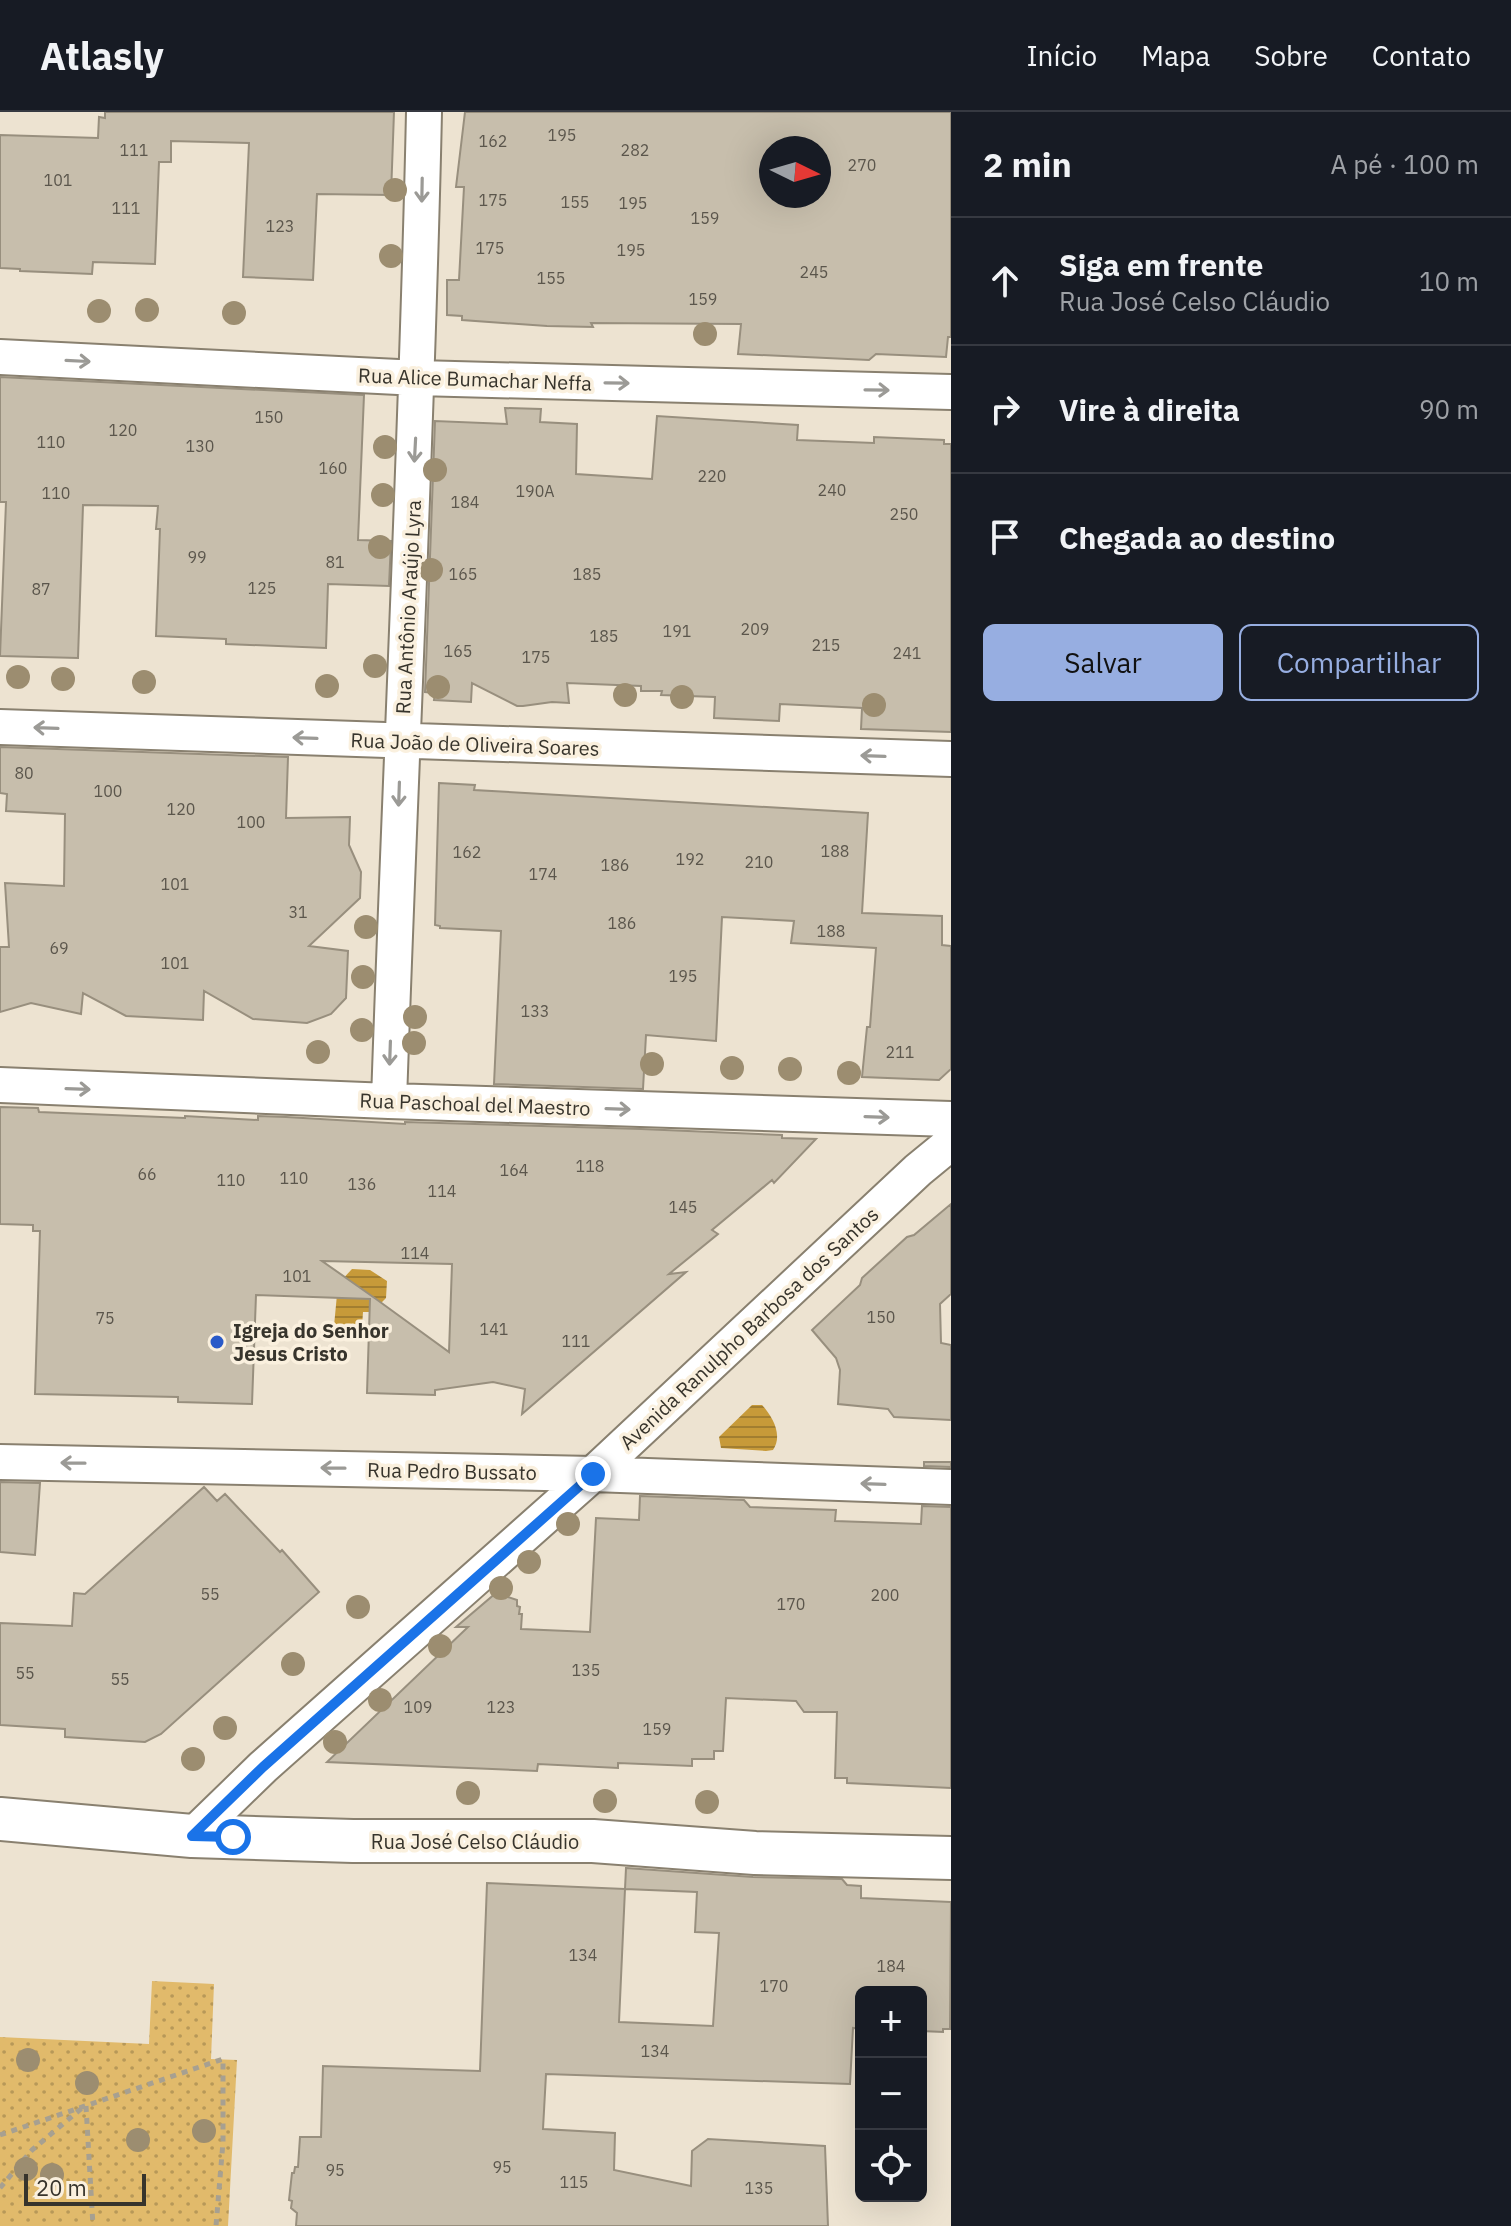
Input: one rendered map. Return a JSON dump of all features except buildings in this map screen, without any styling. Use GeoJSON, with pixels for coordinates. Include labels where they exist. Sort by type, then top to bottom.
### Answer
{"type":"FeatureCollection","features":[{"type":"Feature","properties":{"kind":"street","name":"Rua Antônio Araújo Lyra"},"geometry":{"type":"LineString","coordinates":[[389,1101],[418,378],[424,112]]}},
{"type":"Feature","properties":{"kind":"street","name":"Rua Alice Bumachar Neffa"},"geometry":{"type":"LineString","coordinates":[[0,357],[418,378],[951,392]]}},
{"type":"Feature","properties":{"kind":"street","name":"Rua João de Oliveira Soares"},"geometry":{"type":"LineString","coordinates":[[0,727],[951,759]]}},
{"type":"Feature","properties":{"kind":"street","name":"Rua Paschoal del Maestro"},"geometry":{"type":"LineString","coordinates":[[0,1085],[951,1119]]}},
{"type":"Feature","properties":{"kind":"street","name":"Avenida Ranulpho Barbosa dos Santos"},"geometry":{"type":"LineString","coordinates":[[192,1836],[263,1767],[593,1474],[906,1181],[951,1143]]}},
{"type":"Feature","properties":{"kind":"street","name":"Rua Pedro Bussato"},"geometry":{"type":"LineString","coordinates":[[0,1462],[593,1474],[951,1487]]}},
{"type":"Feature","properties":{"kind":"street","name":"Rua José Celso Cláudio"},"geometry":{"type":"LineString","coordinates":[[0,1819],[192,1836],[353,1841],[593,1841],[755,1853],[951,1858]]}},
{"type":"Feature","properties":{"kind":"path"},"geometry":{"type":"LineString","coordinates":[[0,2135],[223,2059],[223,2142],[216,2226]]}},
{"type":"Feature","properties":{"kind":"path"},"geometry":{"type":"LineString","coordinates":[[0,2188],[32,2150],[86,2106]]}},
{"type":"Feature","properties":{"kind":"path"},"geometry":{"type":"LineString","coordinates":[[86,2106],[93,2226]]}},
{"type":"Feature","properties":{"kind":"shaded area"},"geometry":{"type":"Polygon","coordinates":[[[352,1269],[370,1270],[387,1281],[386,1298],[372,1312],[363,1312],[362,1327],[334,1326],[338,1284],[352,1269]]]}},
{"type":"Feature","properties":{"kind":"shaded area"},"geometry":{"type":"Polygon","coordinates":[[[752,1405],[762,1405],[773,1421],[777,1438],[773,1450],[721,1448],[719,1437],[752,1405]]]}},
{"type":"Feature","properties":{"kind":"shaded area"},"geometry":{"type":"Polygon","coordinates":[[[152,1981],[214,1984],[211,2059],[237,2060],[228,2226],[0,2226],[0,2037],[149,2044],[152,1981]]]}},
{"type":"Feature","properties":{"kind":"place","name":"Igreja do Senhor Jesus Cristo"},"geometry":{"type":"Point","coordinates":[217,1342]}},
{"type":"Feature","properties":{"kind":"route"},"geometry":{"type":"LineString","coordinates":[[233,1837],[192,1836],[263,1767],[593,1474]]}}]}
